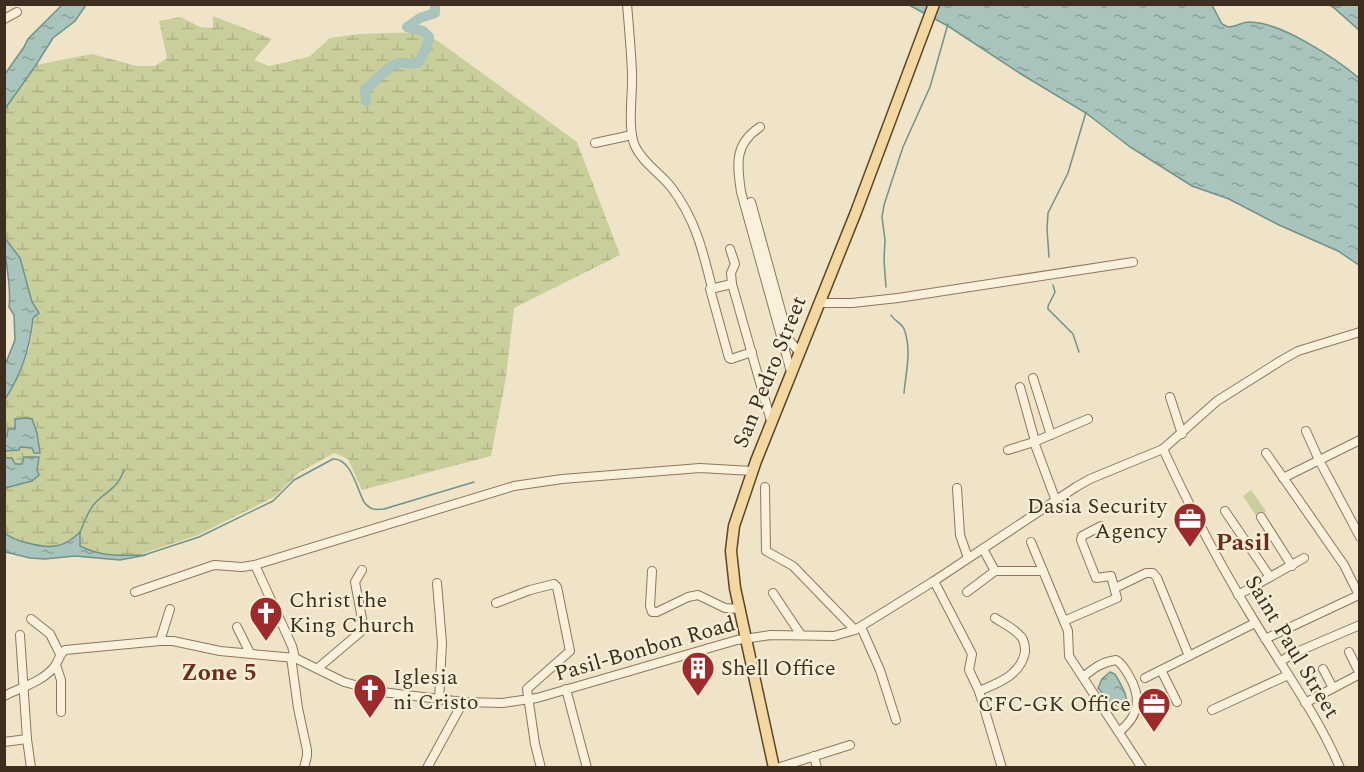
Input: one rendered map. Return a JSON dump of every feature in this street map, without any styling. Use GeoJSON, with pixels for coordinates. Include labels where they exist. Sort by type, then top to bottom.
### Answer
{"type":"FeatureCollection","features":[{"type":"Feature","properties":{"kind":"main road","name":"San Pedro Street"},"geometry":{"type":"LineString","coordinates":[[776,768],[740,609],[733,570],[733,533],[738,509],[752,471],[856,212],[934,4]]}},
{"type":"Feature","properties":{"kind":"street"},"geometry":{"type":"LineString","coordinates":[[627,4],[632,73],[632,135],[637,150],[670,186],[693,221],[701,243],[712,288],[710,289],[729,358],[752,352]]}},
{"type":"Feature","properties":{"kind":"street"},"geometry":{"type":"LineString","coordinates":[[4,19],[17,12]]}},
{"type":"Feature","properties":{"kind":"street"},"geometry":{"type":"LineString","coordinates":[[760,127],[742,143],[738,169],[741,192],[791,372]]}},
{"type":"Feature","properties":{"kind":"street"},"geometry":{"type":"LineString","coordinates":[[595,142],[632,135]]}},
{"type":"Feature","properties":{"kind":"street"},"geometry":{"type":"LineString","coordinates":[[751,202],[789,340],[799,352]]}},
{"type":"Feature","properties":{"kind":"street"},"geometry":{"type":"LineString","coordinates":[[730,249],[735,264],[731,273],[732,284],[771,421]]}},
{"type":"Feature","properties":{"kind":"street"},"geometry":{"type":"LineString","coordinates":[[819,303],[852,303],[898,298],[1133,262]]}},
{"type":"Feature","properties":{"kind":"street"},"geometry":{"type":"LineString","coordinates":[[712,288],[732,284]]}},
{"type":"Feature","properties":{"kind":"street","name":"Pasil-Bonbon Road"},"geometry":{"type":"LineString","coordinates":[[60,654],[74,648],[173,641],[220,651],[293,657],[351,685],[382,692],[439,700],[502,703],[531,700],[709,646],[747,638],[834,636],[858,629],[1090,479],[1163,449],[1216,401],[1282,360],[1306,348],[1359,332]]}},
{"type":"Feature","properties":{"kind":"street"},"geometry":{"type":"LineString","coordinates":[[1033,378],[1051,435]]}},
{"type":"Feature","properties":{"kind":"street"},"geometry":{"type":"LineString","coordinates":[[1020,387],[1034,441],[1056,501]]}},
{"type":"Feature","properties":{"kind":"street"},"geometry":{"type":"LineString","coordinates":[[1170,398],[1182,434]]}},
{"type":"Feature","properties":{"kind":"street"},"geometry":{"type":"LineString","coordinates":[[1008,450],[1088,419]]}},
{"type":"Feature","properties":{"kind":"street"},"geometry":{"type":"LineString","coordinates":[[1306,431],[1359,537]]}},
{"type":"Feature","properties":{"kind":"street"},"geometry":{"type":"LineString","coordinates":[[1283,478],[1359,440]]}},
{"type":"Feature","properties":{"kind":"street","name":"Saint Paul Street"},"geometry":{"type":"LineString","coordinates":[[1163,449],[1179,484],[1238,594],[1322,731],[1340,768]]}},
{"type":"Feature","properties":{"kind":"street"},"geometry":{"type":"LineString","coordinates":[[1265,639],[1359,595],[1344,565],[1266,453]]}},
{"type":"Feature","properties":{"kind":"street"},"geometry":{"type":"LineString","coordinates":[[135,592],[214,565],[242,567],[255,565],[514,486],[562,479],[700,468],[752,471]]}},
{"type":"Feature","properties":{"kind":"street"},"geometry":{"type":"LineString","coordinates":[[765,487],[766,551],[793,566],[858,629],[879,670],[896,720]]}},
{"type":"Feature","properties":{"kind":"street"},"geometry":{"type":"LineString","coordinates":[[957,488],[960,535],[968,558]]}},
{"type":"Feature","properties":{"kind":"street"},"geometry":{"type":"LineString","coordinates":[[1225,511],[1270,577]]}},
{"type":"Feature","properties":{"kind":"street"},"geometry":{"type":"LineString","coordinates":[[1261,517],[1292,566]]}},
{"type":"Feature","properties":{"kind":"street"},"geometry":{"type":"LineString","coordinates":[[1064,621],[1116,600],[1111,576],[1096,578],[1081,540],[1082,536],[1101,526]]}},
{"type":"Feature","properties":{"kind":"street"},"geometry":{"type":"LineString","coordinates":[[1031,542],[1064,621],[1069,637],[1069,656],[1142,768]]}},
{"type":"Feature","properties":{"kind":"street"},"geometry":{"type":"LineString","coordinates":[[983,549],[995,572]]}},
{"type":"Feature","properties":{"kind":"street"},"geometry":{"type":"LineString","coordinates":[[1238,594],[1304,558]]}},
{"type":"Feature","properties":{"kind":"street"},"geometry":{"type":"LineString","coordinates":[[255,565],[292,646],[298,708],[308,756],[304,768]]}},
{"type":"Feature","properties":{"kind":"street"},"geometry":{"type":"LineString","coordinates":[[318,668],[364,629],[356,582],[362,570]]}},
{"type":"Feature","properties":{"kind":"street"},"geometry":{"type":"LineString","coordinates":[[652,571],[650,606],[652,612],[698,595],[725,608],[740,609]]}},
{"type":"Feature","properties":{"kind":"street"},"geometry":{"type":"LineString","coordinates":[[967,592],[995,572],[1043,571]]}},
{"type":"Feature","properties":{"kind":"street"},"geometry":{"type":"LineString","coordinates":[[1115,588],[1146,573],[1153,573],[1189,656]]}},
{"type":"Feature","properties":{"kind":"street"},"geometry":{"type":"LineString","coordinates":[[933,581],[972,654],[969,670],[979,691],[1002,768]]}},
{"type":"Feature","properties":{"kind":"street"},"geometry":{"type":"LineString","coordinates":[[437,583],[442,643],[439,700]]}},
{"type":"Feature","properties":{"kind":"street"},"geometry":{"type":"LineString","coordinates":[[496,603],[537,588],[553,584],[557,587],[570,651],[528,688],[535,744],[541,768]]}},
{"type":"Feature","properties":{"kind":"street"},"geometry":{"type":"LineString","coordinates":[[773,593],[801,635]]}},
{"type":"Feature","properties":{"kind":"street"},"geometry":{"type":"LineString","coordinates":[[160,641],[170,609]]}},
{"type":"Feature","properties":{"kind":"street"},"geometry":{"type":"LineString","coordinates":[[979,691],[1012,674],[1018,668],[1024,654],[1025,644],[1022,638],[995,618]]}},
{"type":"Feature","properties":{"kind":"street"},"geometry":{"type":"LineString","coordinates":[[4,696],[45,675],[56,665],[60,654],[50,634],[31,620]]}},
{"type":"Feature","properties":{"kind":"street"},"geometry":{"type":"LineString","coordinates":[[1145,678],[1255,623]]}},
{"type":"Feature","properties":{"kind":"street"},"geometry":{"type":"LineString","coordinates":[[1280,662],[1292,654],[1359,625]]}},
{"type":"Feature","properties":{"kind":"street"},"geometry":{"type":"LineString","coordinates":[[237,627],[250,653]]}},
{"type":"Feature","properties":{"kind":"street"},"geometry":{"type":"LineString","coordinates":[[20,635],[31,768]]}},
{"type":"Feature","properties":{"kind":"street"},"geometry":{"type":"LineString","coordinates":[[1305,703],[1359,674],[1348,652]]}},
{"type":"Feature","properties":{"kind":"street"},"geometry":{"type":"LineString","coordinates":[[1083,677],[1095,666],[1116,660],[1130,677],[1138,700],[1131,720],[1119,732]]}},
{"type":"Feature","properties":{"kind":"street"},"geometry":{"type":"LineString","coordinates":[[56,665],[61,680],[61,712]]}},
{"type":"Feature","properties":{"kind":"street"},"geometry":{"type":"LineString","coordinates":[[1323,669],[1333,688]]}},
{"type":"Feature","properties":{"kind":"street"},"geometry":{"type":"LineString","coordinates":[[1161,670],[1177,702]]}},
{"type":"Feature","properties":{"kind":"street"},"geometry":{"type":"LineString","coordinates":[[1212,710],[1288,675]]}},
{"type":"Feature","properties":{"kind":"street"},"geometry":{"type":"LineString","coordinates":[[566,689],[587,768]]}},
{"type":"Feature","properties":{"kind":"street"},"geometry":{"type":"LineString","coordinates":[[427,768],[463,702]]}},
{"type":"Feature","properties":{"kind":"street"},"geometry":{"type":"LineString","coordinates":[[4,742],[27,739]]}},
{"type":"Feature","properties":{"kind":"street"},"geometry":{"type":"LineString","coordinates":[[776,768],[850,745]]}},
{"type":"Feature","properties":{"kind":"street"},"geometry":{"type":"LineString","coordinates":[[814,756],[817,768]]}},
{"type":"Feature","properties":{"kind":"green space"},"geometry":{"type":"Polygon","coordinates":[[[213,16],[272,39],[254,60],[269,66],[309,57],[330,38],[359,34],[420,32],[438,41],[577,142],[620,255],[514,308],[506,377],[491,456],[362,490],[348,459],[334,453],[300,472],[274,497],[198,535],[138,555],[96,553],[80,546],[80,533],[65,543],[55,546],[36,545],[14,539],[5,533],[5,399],[26,356],[31,341],[36,307],[32,302],[20,258],[5,237],[5,109],[36,65],[92,54],[137,66],[155,66],[167,58],[159,21],[181,17],[200,27],[213,28],[213,16]]]}},
{"type":"Feature","properties":{"kind":"green space"},"geometry":{"type":"Polygon","coordinates":[[[1251,490],[1266,511],[1257,517],[1243,496],[1251,490]]]}},
{"type":"Feature","properties":{"kind":"water"},"geometry":{"type":"Polygon","coordinates":[[[62,5],[86,5],[75,21],[53,38],[5,109],[5,74],[28,39],[62,5]]]}},
{"type":"Feature","properties":{"kind":"water"},"geometry":{"type":"Polygon","coordinates":[[[909,5],[1212,5],[1222,24],[1228,27],[1248,22],[1264,24],[1278,28],[1308,43],[1359,78],[1359,265],[1338,251],[1279,225],[1229,199],[1192,186],[1130,147],[1086,113],[948,26],[909,5]]]}},
{"type":"Feature","properties":{"kind":"water"},"geometry":{"type":"Polygon","coordinates":[[[1329,5],[1359,5],[1359,30],[1333,7],[1329,5]]]}},
{"type":"Feature","properties":{"kind":"water"},"geometry":{"type":"Polygon","coordinates":[[[4,237],[20,258],[32,302],[39,313],[33,318],[30,340],[21,370],[5,399],[5,365],[15,340],[14,315],[9,307],[4,237]]]}},
{"type":"Feature","properties":{"kind":"water"},"geometry":{"type":"Polygon","coordinates":[[[15,419],[32,419],[37,433],[40,453],[34,453],[32,448],[20,447],[19,450],[5,451],[8,429],[15,429],[15,419]]]}},
{"type":"Feature","properties":{"kind":"water"},"geometry":{"type":"Polygon","coordinates":[[[24,457],[39,457],[37,470],[39,475],[32,481],[5,488],[5,458],[12,458],[15,464],[22,464],[24,457]]]}},
{"type":"Feature","properties":{"kind":"water"},"geometry":{"type":"Polygon","coordinates":[[[80,532],[80,546],[89,550],[113,555],[146,555],[120,560],[75,556],[45,559],[5,552],[5,533],[21,541],[50,546],[65,543],[80,532]]]}},
{"type":"Feature","properties":{"kind":"water"},"geometry":{"type":"Polygon","coordinates":[[[1110,672],[1115,674],[1124,691],[1125,710],[1110,702],[1098,688],[1102,679],[1110,672]]]}},
{"type":"Feature","properties":{"kind":"waterway"},"geometry":{"type":"LineString","coordinates":[[366,101],[365,89],[392,66],[399,63],[418,63],[426,49],[429,37],[423,31],[407,27],[420,18],[435,13],[435,4]]}},
{"type":"Feature","properties":{"kind":"waterway"},"geometry":{"type":"LineString","coordinates":[[886,287],[882,217],[884,205],[903,147],[930,87],[948,24]]}},
{"type":"Feature","properties":{"kind":"waterway"},"geometry":{"type":"LineString","coordinates":[[1049,257],[1048,213],[1068,173],[1086,112]]}},
{"type":"Feature","properties":{"kind":"waterway"},"geometry":{"type":"LineString","coordinates":[[1053,285],[1055,292],[1048,309],[1073,334],[1079,352]]}},
{"type":"Feature","properties":{"kind":"waterway"},"geometry":{"type":"LineString","coordinates":[[891,315],[903,327],[908,344],[904,393]]}},
{"type":"Feature","properties":{"kind":"waterway"},"geometry":{"type":"LineString","coordinates":[[144,555],[199,537],[273,501],[294,480],[333,459],[344,463],[353,475],[364,502],[368,507],[375,509],[384,509],[474,482]]}},
{"type":"Feature","properties":{"kind":"waterway"},"geometry":{"type":"LineString","coordinates":[[79,534],[92,507],[115,486],[124,470]]}},
{"type":"Feature","properties":{"kind":"place","name":"Dasia Security Agency"},"geometry":{"type":"Point","coordinates":[1190,548]}},
{"type":"Feature","properties":{"kind":"place","name":"Christ the King Church"},"geometry":{"type":"Point","coordinates":[266,642]}},
{"type":"Feature","properties":{"kind":"place","name":"Shell Office"},"geometry":{"type":"Point","coordinates":[698,697]}},
{"type":"Feature","properties":{"kind":"place","name":"Iglesia ni Cristo"},"geometry":{"type":"Point","coordinates":[370,719]}},
{"type":"Feature","properties":{"kind":"place","name":"CFC-GK Office"},"geometry":{"type":"Point","coordinates":[1154,733]}},
{"type":"Feature","properties":{"kind":"district","name":"Pasil"},"geometry":{"type":"Point","coordinates":[1243,543]}},
{"type":"Feature","properties":{"kind":"district","name":"Zone 5"},"geometry":{"type":"Point","coordinates":[219,673]}}]}
